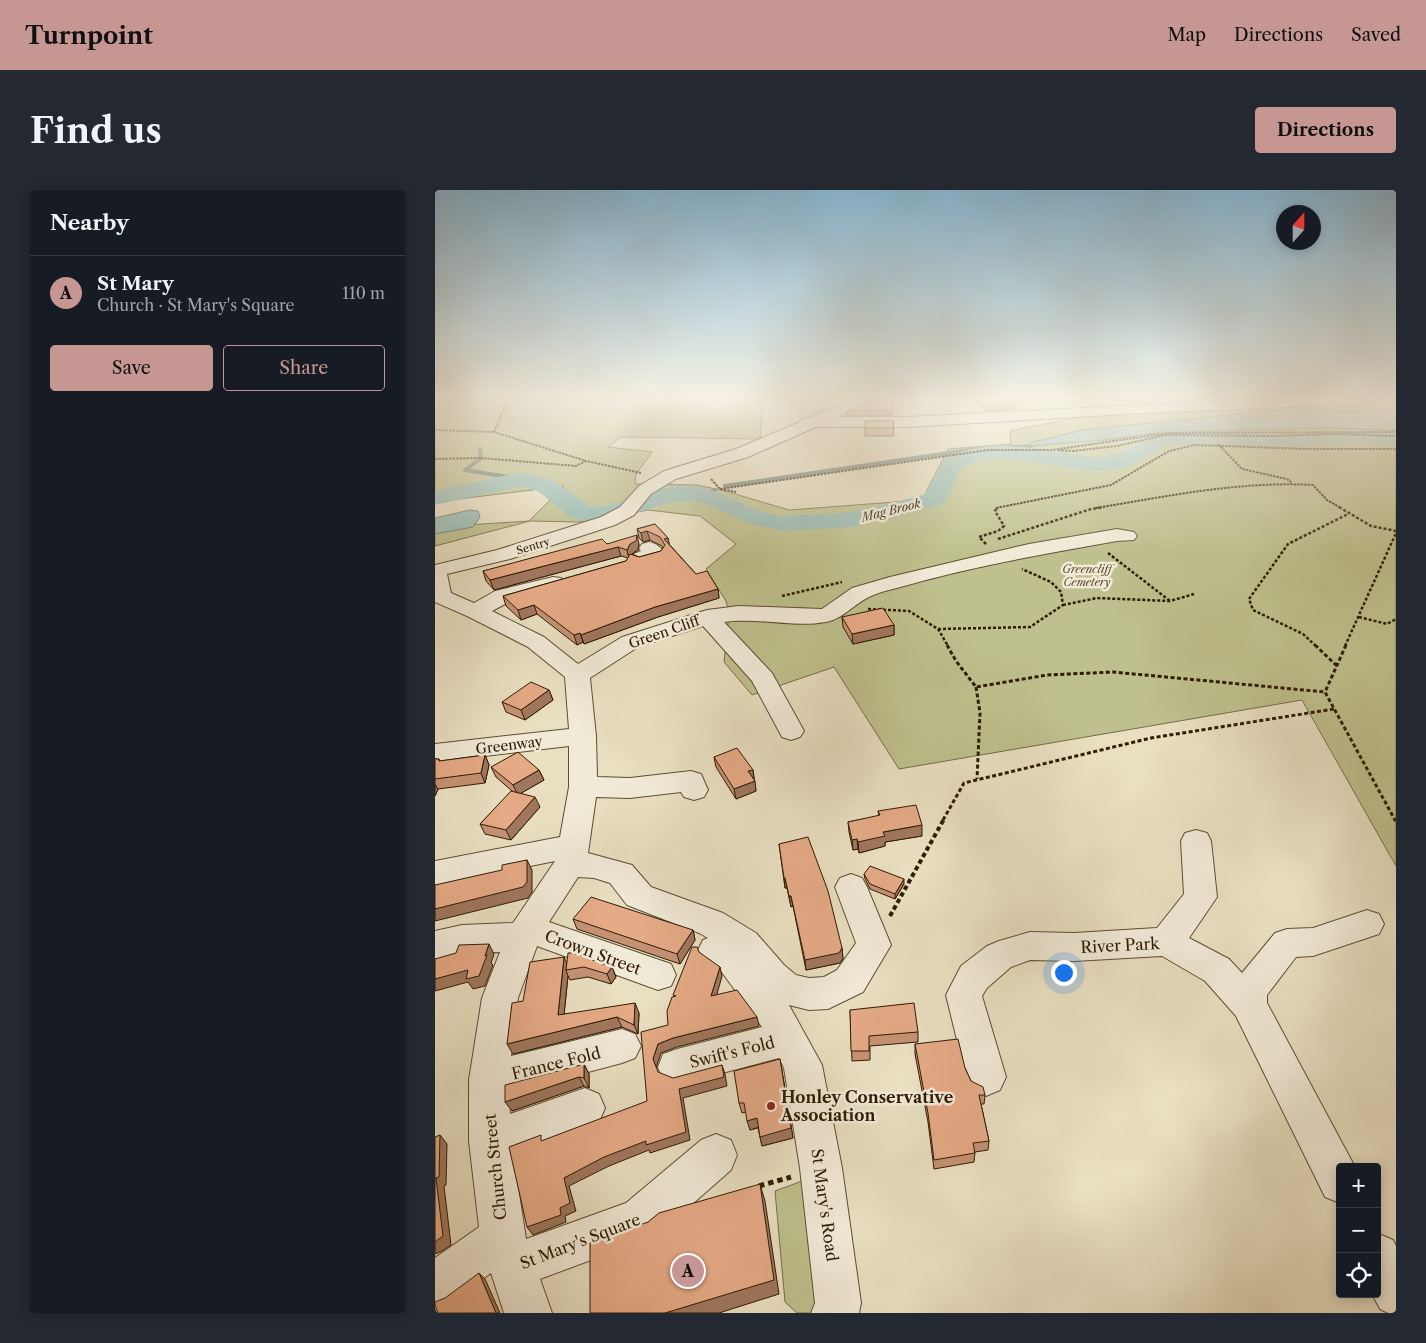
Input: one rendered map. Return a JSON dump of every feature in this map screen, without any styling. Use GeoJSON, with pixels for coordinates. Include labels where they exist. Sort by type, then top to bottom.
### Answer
{"type":"FeatureCollection","features":[{"type":"Feature","properties":{"kind":"street","name":"Sentry"},"geometry":{"type":"LineString","coordinates":[[436,571],[503,555],[613,519],[658,481],[670,474],[746,450]]}},
{"type":"Feature","properties":{"kind":"street"},"geometry":{"type":"LineString","coordinates":[[836,608],[860,593],[889,583],[988,559],[1090,539],[1117,535],[1127,536]]}},
{"type":"Feature","properties":{"kind":"street"},"geometry":{"type":"LineString","coordinates":[[436,571],[441,597],[475,611],[536,642],[577,675],[583,736]]}},
{"type":"Feature","properties":{"kind":"street"},"geometry":{"type":"LineString","coordinates":[[475,611],[503,596],[575,577]]}},
{"type":"Feature","properties":{"kind":"street"},"geometry":{"type":"LineString","coordinates":[[707,617],[779,608],[822,596],[841,596],[843,600],[836,608]]}},
{"type":"Feature","properties":{"kind":"street","name":"Green Cliff"},"geometry":{"type":"LineString","coordinates":[[577,675],[630,642],[707,617],[763,678],[791,731]]}},
{"type":"Feature","properties":{"kind":"street","name":"Greenway"},"geometry":{"type":"LineString","coordinates":[[435,753],[583,736]]}},
{"type":"Feature","properties":{"kind":"street","name":"Church Street"},"geometry":{"type":"LineString","coordinates":[[528,1313],[507,1252],[489,1141],[489,1080],[500,998],[526,933],[572,855],[583,787],[583,736]]}},
{"type":"Feature","properties":{"kind":"street"},"geometry":{"type":"LineString","coordinates":[[583,787],[630,788],[691,781],[694,790]]}},
{"type":"Feature","properties":{"kind":"street"},"geometry":{"type":"LineString","coordinates":[[1166,942],[1201,897],[1196,841]]}},
{"type":"Feature","properties":{"kind":"street"},"geometry":{"type":"LineString","coordinates":[[435,873],[572,855],[594,866],[621,874],[639,896],[711,923],[743,943],[771,976],[786,989],[809,994],[828,993],[850,981],[874,944],[851,887]]}},
{"type":"Feature","properties":{"kind":"street"},"geometry":{"type":"LineString","coordinates":[[1249,1005],[1249,991],[1287,943],[1313,942],[1367,924]]}},
{"type":"Feature","properties":{"kind":"street"},"geometry":{"type":"LineString","coordinates":[[435,945],[462,939],[526,933]]}},
{"type":"Feature","properties":{"kind":"street","name":"Crown Street"},"geometry":{"type":"LineString","coordinates":[[526,933],[658,975]]}},
{"type":"Feature","properties":{"kind":"street","name":"River Park"},"geometry":{"type":"LineString","coordinates":[[986,1077],[964,995],[974,978],[999,956],[1030,946],[1074,947],[1166,942],[1217,970],[1249,1005],[1336,1174]]}},
{"type":"Feature","properties":{"kind":"street","name":"St Mary's Road"},"geometry":{"type":"LineString","coordinates":[[715,950],[733,962],[749,979],[771,1008],[803,1065],[817,1150],[837,1303],[835,1313]]}},
{"type":"Feature","properties":{"kind":"street","name":"Swift's Fold"},"geometry":{"type":"LineString","coordinates":[[677,1066],[788,1038]]}},
{"type":"Feature","properties":{"kind":"street","name":"France Fold"},"geometry":{"type":"LineString","coordinates":[[489,1080],[622,1046]]}},
{"type":"Feature","properties":{"kind":"street"},"geometry":{"type":"LineString","coordinates":[[489,1141],[585,1108]]}},
{"type":"Feature","properties":{"kind":"street","name":"St Mary's Square"},"geometry":{"type":"LineString","coordinates":[[435,1286],[507,1252],[640,1220],[716,1155]]}},
{"type":"Feature","properties":{"kind":"street"},"geometry":{"type":"LineString","coordinates":[[1381,1264],[1396,1292]]}},
{"type":"Feature","properties":{"kind":"path"},"geometry":{"type":"LineString","coordinates":[[553,450],[587,461],[642,474]]}},
{"type":"Feature","properties":{"kind":"path"},"geometry":{"type":"LineString","coordinates":[[735,492],[720,489],[985,450]]}},
{"type":"Feature","properties":{"kind":"path"},"geometry":{"type":"LineString","coordinates":[[1171,450],[1111,485],[997,507],[995,511],[1004,526],[998,531],[979,538],[985,543],[1091,509],[1201,490],[1241,485],[1292,484],[1313,486],[1327,500],[1348,514],[1371,526],[1396,532],[1325,692]]}},
{"type":"Feature","properties":{"kind":"path"},"geometry":{"type":"LineString","coordinates":[[1223,450],[1242,469],[1287,479],[1292,484]]}},
{"type":"Feature","properties":{"kind":"path"},"geometry":{"type":"LineString","coordinates":[[435,459],[481,458],[576,466],[587,461]]}},
{"type":"Feature","properties":{"kind":"path"},"geometry":{"type":"LineString","coordinates":[[1337,666],[1303,634],[1253,610],[1249,599],[1287,544],[1348,514]]}},
{"type":"Feature","properties":{"kind":"path"},"geometry":{"type":"LineString","coordinates":[[1090,539],[1170,601]]}},
{"type":"Feature","properties":{"kind":"path"},"geometry":{"type":"LineString","coordinates":[[988,559],[1036,574],[1051,582],[1061,592],[1063,605]]}},
{"type":"Feature","properties":{"kind":"path"},"geometry":{"type":"LineString","coordinates":[[938,629],[1030,627],[1063,605],[1097,598],[1170,601],[1193,594]]}},
{"type":"Feature","properties":{"kind":"path"},"geometry":{"type":"LineString","coordinates":[[836,608],[909,611],[938,629],[956,661],[976,687],[980,712],[977,779]]}},
{"type":"Feature","properties":{"kind":"path"},"geometry":{"type":"LineString","coordinates":[[1359,617],[1387,624],[1396,619]]}},
{"type":"Feature","properties":{"kind":"path"},"geometry":{"type":"LineString","coordinates":[[976,687],[1047,675],[1113,672],[1325,692]]}},
{"type":"Feature","properties":{"kind":"path"},"geometry":{"type":"LineString","coordinates":[[1325,692],[1396,821]]}},
{"type":"Feature","properties":{"kind":"path"},"geometry":{"type":"LineString","coordinates":[[874,944],[964,783],[1151,738],[1334,709]]}},
{"type":"Feature","properties":{"kind":"green space","name":"Greencliff Cemetery"},"geometry":{"type":"Polygon","coordinates":[[[435,450],[652,452],[636,474],[635,484],[697,485],[725,491],[789,510],[922,500],[947,450],[1396,450],[1396,866],[1302,700],[899,769],[834,667],[752,695],[724,662],[729,613],[726,601],[706,569],[736,544],[700,516],[648,510],[578,522],[530,521],[435,546],[435,527],[529,521],[564,486],[435,502],[435,450]]]}},
{"type":"Feature","properties":{"kind":"green space"},"geometry":{"type":"Polygon","coordinates":[[[802,1181],[825,1313],[797,1313],[785,1302],[775,1191],[802,1181]]]}},
{"type":"Feature","properties":{"kind":"water"},"geometry":{"type":"Polygon","coordinates":[[[470,510],[478,511],[480,517],[473,527],[435,534],[435,518],[470,510]]]}},
{"type":"Feature","properties":{"kind":"building"},"geometry":{"type":"Polygon","coordinates":[[[655,524],[668,538],[664,539],[696,574],[707,571],[718,589],[655,607],[581,635],[580,633],[574,635],[534,605],[518,610],[503,596],[626,561],[630,554],[639,557],[661,551],[665,545],[660,537],[647,531],[641,533],[637,529],[655,524]]]}},
{"type":"Feature","properties":{"kind":"building"},"geometry":{"type":"Polygon","coordinates":[[[637,535],[636,541],[630,544],[627,550],[618,547],[490,580],[483,571],[602,539],[607,544],[637,535]]]}},
{"type":"Feature","properties":{"kind":"building"},"geometry":{"type":"Polygon","coordinates":[[[883,608],[894,625],[852,634],[842,617],[883,608]]]}},
{"type":"Feature","properties":{"kind":"building"},"geometry":{"type":"Polygon","coordinates":[[[531,682],[549,690],[521,710],[502,702],[531,682]]]}},
{"type":"Feature","properties":{"kind":"building"},"geometry":{"type":"Polygon","coordinates":[[[737,748],[753,770],[748,771],[755,781],[734,789],[714,757],[737,748]]]}},
{"type":"Feature","properties":{"kind":"building"},"geometry":{"type":"Polygon","coordinates":[[[518,752],[539,770],[513,785],[491,767],[518,752]]]}},
{"type":"Feature","properties":{"kind":"building"},"geometry":{"type":"Polygon","coordinates":[[[485,755],[481,773],[435,779],[435,759],[439,759],[439,761],[485,755]]]}},
{"type":"Feature","properties":{"kind":"building"},"geometry":{"type":"Polygon","coordinates":[[[511,791],[535,797],[506,830],[480,824],[511,791]]]}},
{"type":"Feature","properties":{"kind":"building"},"geometry":{"type":"Polygon","coordinates":[[[916,805],[922,825],[883,832],[885,836],[858,842],[857,839],[852,840],[848,822],[880,815],[878,811],[916,805]]]}},
{"type":"Feature","properties":{"kind":"building"},"geometry":{"type":"Polygon","coordinates":[[[808,837],[828,891],[842,948],[839,953],[805,960],[791,896],[789,896],[784,878],[779,844],[808,837]]]}},
{"type":"Feature","properties":{"kind":"building"},"geometry":{"type":"Polygon","coordinates":[[[527,860],[527,882],[523,887],[435,909],[435,885],[502,870],[502,865],[527,860]]]}},
{"type":"Feature","properties":{"kind":"building"},"geometry":{"type":"Polygon","coordinates":[[[870,866],[904,879],[895,894],[870,884],[864,874],[870,866]]]}},
{"type":"Feature","properties":{"kind":"building"},"geometry":{"type":"Polygon","coordinates":[[[591,897],[693,930],[677,954],[573,919],[591,897]]]}},
{"type":"Feature","properties":{"kind":"building"},"geometry":{"type":"Polygon","coordinates":[[[489,944],[479,976],[466,979],[468,970],[435,979],[435,959],[456,953],[459,945],[489,944]]]}},
{"type":"Feature","properties":{"kind":"building"},"geometry":{"type":"Polygon","coordinates":[[[692,947],[697,947],[699,952],[720,967],[711,996],[737,990],[757,1017],[673,1038],[658,1044],[653,1059],[658,1072],[673,1078],[722,1065],[724,1077],[679,1089],[686,1132],[646,1145],[646,1141],[604,1157],[564,1178],[570,1203],[560,1208],[561,1215],[527,1227],[509,1147],[541,1135],[541,1141],[647,1101],[641,1032],[668,1025],[667,1011],[672,997],[676,996],[673,995],[692,947]]]}},
{"type":"Feature","properties":{"kind":"building"},"geometry":{"type":"Polygon","coordinates":[[[568,953],[573,953],[612,967],[607,974],[584,967],[566,970],[568,953]]]}},
{"type":"Feature","properties":{"kind":"building"},"geometry":{"type":"Polygon","coordinates":[[[564,957],[558,1015],[635,1003],[634,1025],[617,1017],[507,1044],[512,1003],[523,1001],[530,962],[564,957]]]}},
{"type":"Feature","properties":{"kind":"building"},"geometry":{"type":"Polygon","coordinates":[[[914,1003],[918,1032],[869,1036],[869,1051],[851,1051],[850,1010],[914,1003]]]}},
{"type":"Feature","properties":{"kind":"building"},"geometry":{"type":"Polygon","coordinates":[[[958,1039],[965,1068],[971,1081],[983,1087],[985,1095],[979,1095],[989,1141],[973,1143],[975,1153],[934,1160],[928,1113],[915,1044],[958,1039]]]}},
{"type":"Feature","properties":{"kind":"building","name":"Honley Conservative Association"},"geometry":{"type":"Polygon","coordinates":[[[780,1059],[791,1128],[760,1137],[757,1118],[747,1121],[744,1103],[739,1103],[734,1071],[780,1059]]]}},
{"type":"Feature","properties":{"kind":"building"},"geometry":{"type":"Polygon","coordinates":[[[584,1064],[584,1078],[579,1077],[505,1102],[505,1085],[584,1064]]]}},
{"type":"Feature","properties":{"kind":"building"},"geometry":{"type":"Polygon","coordinates":[[[440,1135],[439,1177],[436,1178],[443,1236],[435,1242],[435,1137],[440,1135]]]}},
{"type":"Feature","properties":{"kind":"building"},"geometry":{"type":"Polygon","coordinates":[[[760,1184],[774,1280],[665,1313],[590,1313],[590,1243],[648,1222],[659,1213],[760,1184]]]}},
{"type":"Feature","properties":{"kind":"building"},"geometry":{"type":"Polygon","coordinates":[[[479,1273],[496,1313],[438,1313],[435,1302],[445,1298],[479,1273]]]}},
{"type":"Feature","properties":{"kind":"waterway"},"geometry":{"type":"LineString","coordinates":[[480,450],[481,458],[465,470],[521,479]]}},
{"type":"Feature","properties":{"kind":"waterway"},"geometry":{"type":"LineString","coordinates":[[725,486],[966,450]]}},
{"type":"Feature","properties":{"kind":"waterway","name":"Mag Brook"},"geometry":{"type":"LineString","coordinates":[[435,498],[521,479],[546,486],[578,511],[590,515],[612,513],[671,495],[694,493],[717,499],[760,519],[771,522],[833,522],[867,516],[935,499],[951,464],[971,455],[996,452],[1020,453],[1097,464],[1122,461],[1141,450]]}},
{"type":"Feature","properties":{"kind":"waterway"},"geometry":{"type":"LineString","coordinates":[[702,495],[715,490]]}},
{"type":"Feature","properties":{"kind":"place","name":"Honley Conservative Association"},"geometry":{"type":"Point","coordinates":[771,1106]}},
{"type":"Feature","properties":{"kind":"place","name":"St Mary"},"geometry":{"type":"Point","coordinates":[688,1271]}}]}
